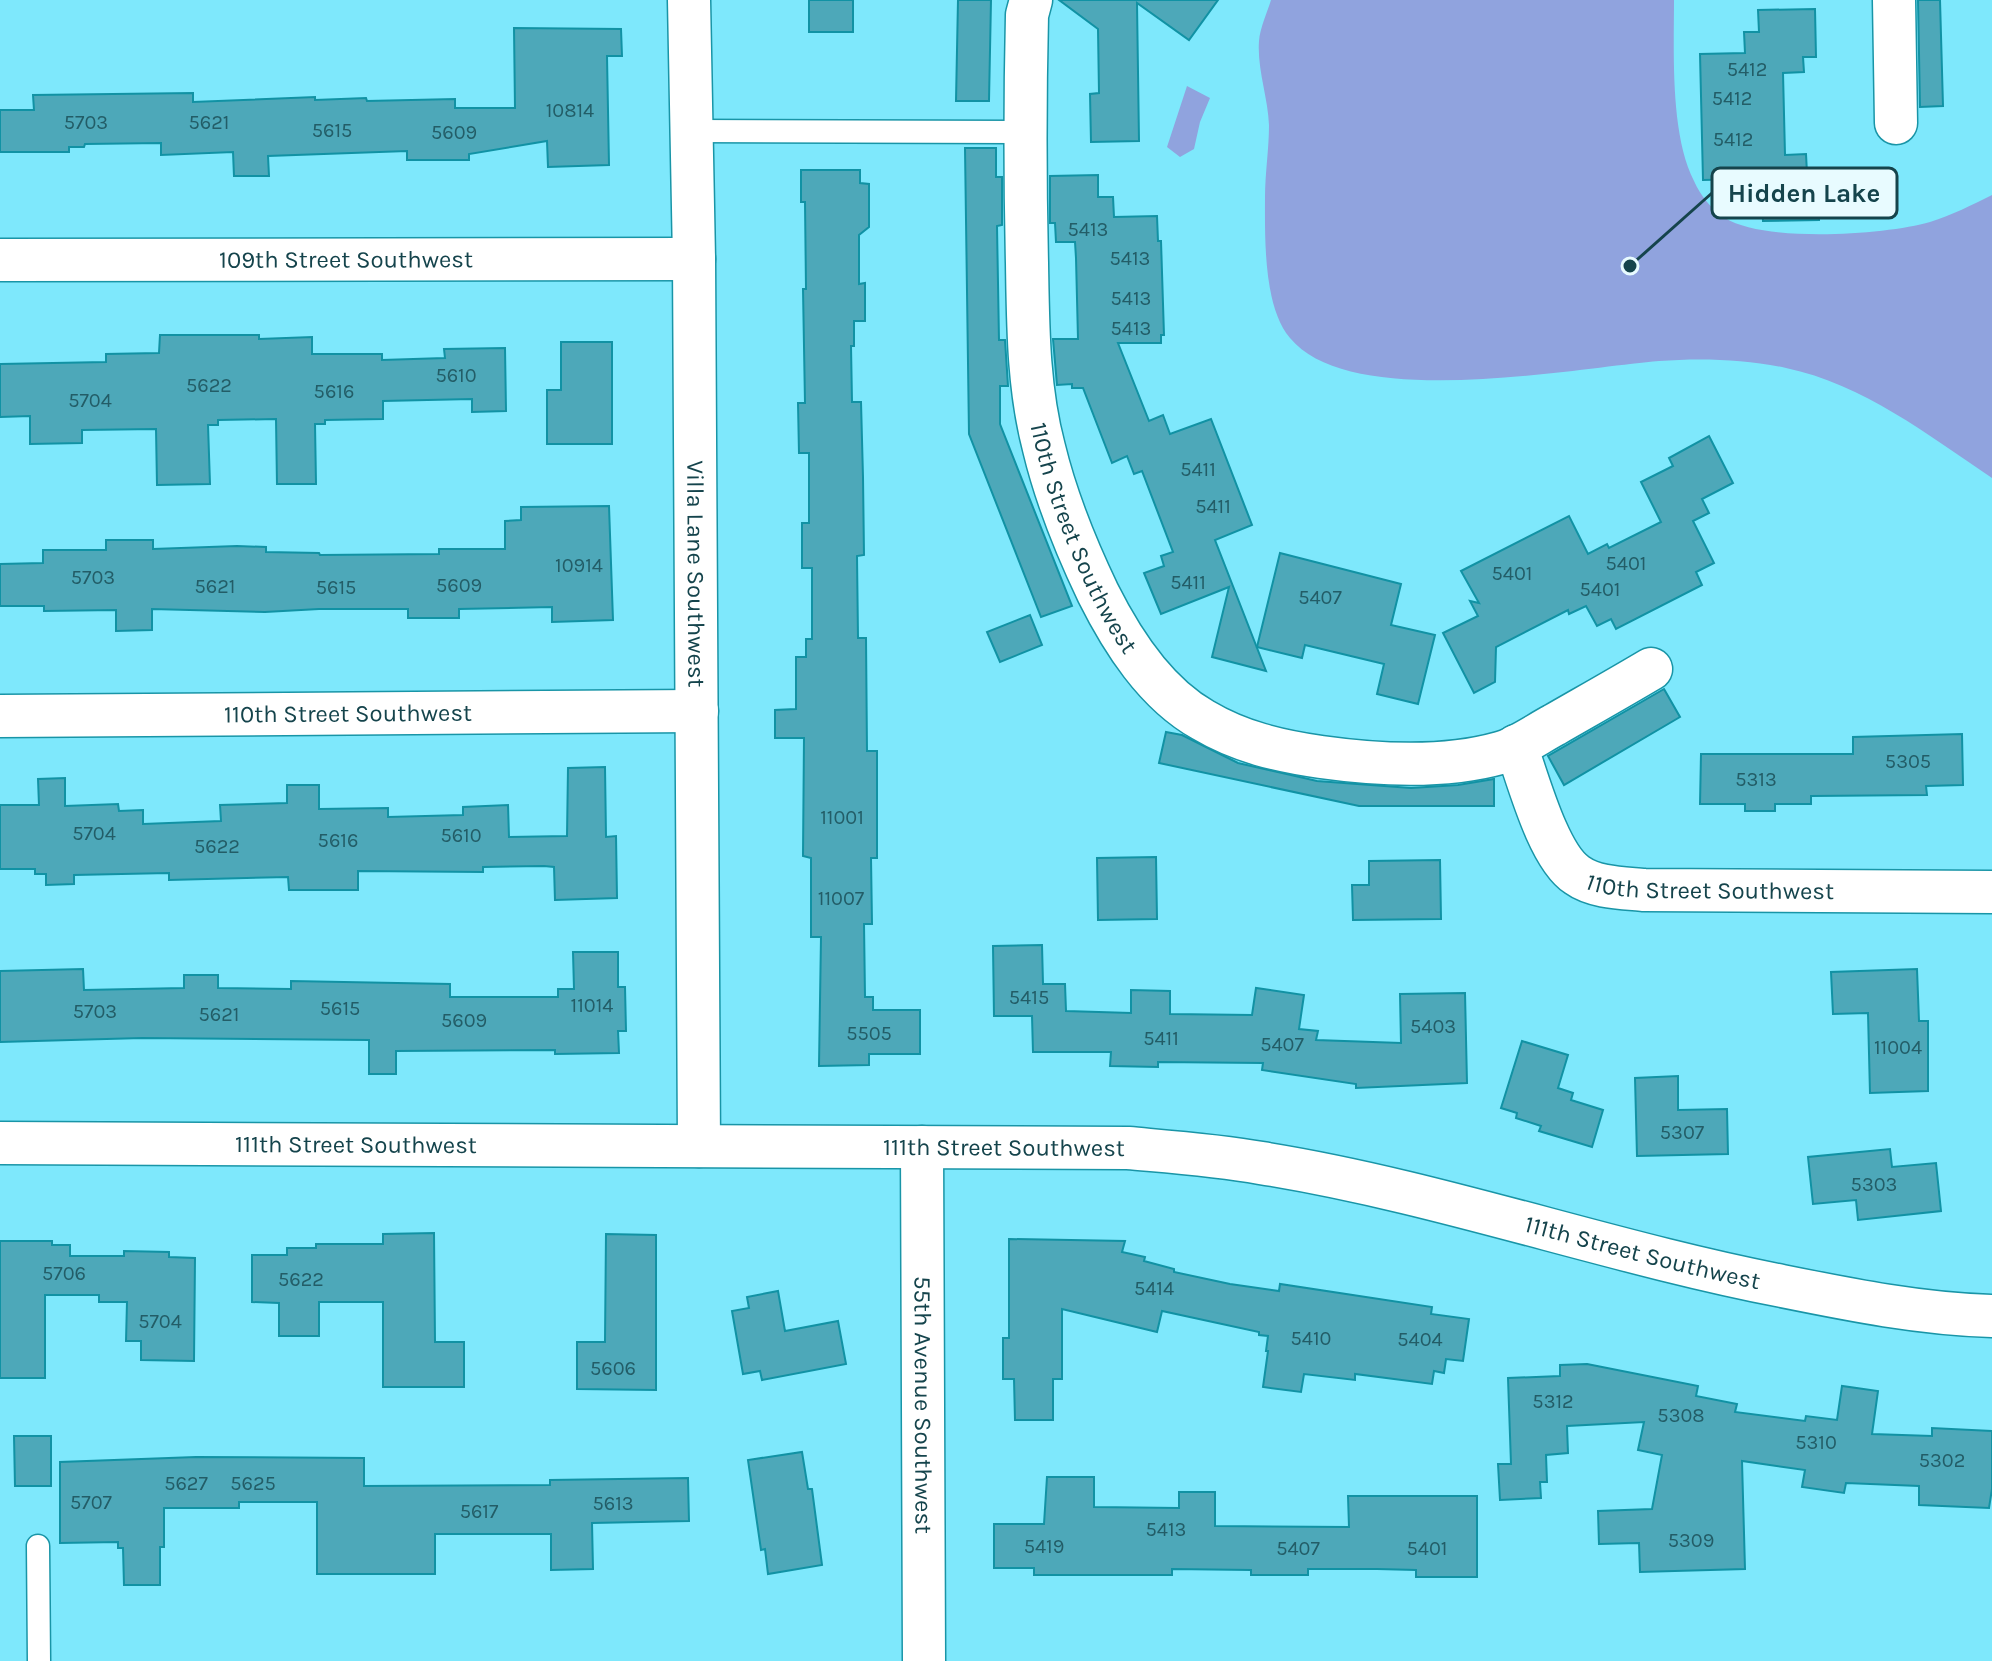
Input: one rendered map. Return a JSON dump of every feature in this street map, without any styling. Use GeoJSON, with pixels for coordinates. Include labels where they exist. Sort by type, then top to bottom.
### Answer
{"type":"FeatureCollection","features":[{"type":"Feature","properties":{"kind":"street","name":"Villa Lane Southwest"},"geometry":{"type":"LineString","coordinates":[[689,0],[694,259],[699,1146]]}},
{"type":"Feature","properties":{"kind":"street","name":"110th Street Southwest"},"geometry":{"type":"LineString","coordinates":[[1031,0],[1027,15],[1024,132],[1029,348],[1043,447],[1083,562],[1132,653],[1165,689],[1201,719],[1238,738],[1285,752],[1354,762],[1402,764],[1457,761],[1502,753],[1651,669]]}},
{"type":"Feature","properties":{"kind":"street"},"geometry":{"type":"LineString","coordinates":[[1894,0],[1896,123]]}},
{"type":"Feature","properties":{"kind":"street","name":"109th Street Southwest"},"geometry":{"type":"LineString","coordinates":[[0,260],[694,259]]}},
{"type":"Feature","properties":{"kind":"street","name":"110th Street Southwest"},"geometry":{"type":"LineString","coordinates":[[0,716],[697,711]]}},
{"type":"Feature","properties":{"kind":"street","name":"110th Street Southwest"},"geometry":{"type":"LineString","coordinates":[[1516,746],[1555,849],[1569,868],[1588,881],[1644,890],[1992,892]]}},
{"type":"Feature","properties":{"kind":"street","name":"111th Street Southwest"},"geometry":{"type":"LineString","coordinates":[[0,1143],[1128,1148],[1262,1163],[1422,1198],[1695,1269],[1868,1303],[1992,1316]]}},
{"type":"Feature","properties":{"kind":"street","name":"55th Avenue Southwest"},"geometry":{"type":"LineString","coordinates":[[922,1147],[924,1661]]}},
{"type":"Feature","properties":{"kind":"lane"},"geometry":{"type":"LineString","coordinates":[[691,131],[1024,132]]}},
{"type":"Feature","properties":{"kind":"lane"},"geometry":{"type":"LineString","coordinates":[[38,1546],[39,1661]]}},
{"type":"Feature","properties":{"kind":"water"},"geometry":{"type":"Polygon","coordinates":[[[1271,0],[1674,0],[1675,92],[1686,162],[1703,197],[1725,218],[1743,226],[1768,231],[1856,233],[1930,222],[1992,195],[1992,478],[1868,398],[1814,376],[1770,365],[1722,360],[1675,360],[1521,376],[1411,380],[1361,374],[1320,361],[1290,338],[1281,324],[1267,270],[1265,197],[1269,125],[1259,41],[1271,0]]]}},
{"type":"Feature","properties":{"kind":"water"},"geometry":{"type":"Polygon","coordinates":[[[1187,86],[1210,98],[1194,149],[1180,157],[1167,147],[1187,86]]]}},
{"type":"Feature","properties":{"kind":"building"},"geometry":{"type":"Polygon","coordinates":[[[809,0],[853,0],[853,32],[809,32],[809,0]]]}},
{"type":"Feature","properties":{"kind":"building"},"geometry":{"type":"Polygon","coordinates":[[[958,0],[991,0],[989,101],[956,101],[958,0]]]}},
{"type":"Feature","properties":{"kind":"building"},"geometry":{"type":"Polygon","coordinates":[[[1059,0],[1218,0],[1189,40],[1137,3],[1139,141],[1091,142],[1090,94],[1099,93],[1098,29],[1059,0]]]}},
{"type":"Feature","properties":{"kind":"building"},"geometry":{"type":"Polygon","coordinates":[[[1918,0],[1940,0],[1943,106],[1920,107],[1918,0]]]}},
{"type":"Feature","properties":{"kind":"building"},"geometry":{"type":"Polygon","coordinates":[[[1815,9],[1816,57],[1803,57],[1804,72],[1783,73],[1785,155],[1806,154],[1807,173],[1818,173],[1819,220],[1763,221],[1762,198],[1747,199],[1747,179],[1703,180],[1700,54],[1745,53],[1744,32],[1759,32],[1758,10],[1815,9]]]}},
{"type":"Feature","properties":{"kind":"building"},"geometry":{"type":"Polygon","coordinates":[[[514,28],[621,29],[622,56],[607,56],[609,165],[548,167],[547,141],[469,154],[469,160],[407,160],[407,151],[268,156],[269,176],[234,176],[233,152],[161,155],[161,143],[85,144],[84,147],[69,147],[69,152],[0,152],[0,110],[34,110],[33,95],[193,93],[193,102],[315,97],[315,100],[366,98],[367,101],[455,99],[455,108],[515,108],[514,28]]]}},
{"type":"Feature","properties":{"kind":"building"},"geometry":{"type":"Polygon","coordinates":[[[965,148],[996,148],[996,177],[1002,177],[1002,225],[997,226],[999,340],[1005,340],[1008,386],[1000,386],[1000,424],[1072,606],[1041,617],[969,434],[965,148]]]}},
{"type":"Feature","properties":{"kind":"building"},"geometry":{"type":"Polygon","coordinates":[[[801,170],[860,170],[860,183],[869,184],[869,227],[859,235],[859,284],[865,283],[865,321],[854,321],[854,346],[851,346],[852,402],[861,402],[863,477],[864,555],[857,556],[858,638],[866,638],[867,751],[877,751],[877,858],[871,858],[872,924],[864,924],[865,997],[873,997],[873,1010],[920,1010],[920,1054],[869,1054],[869,1065],[819,1066],[821,937],[811,937],[811,858],[803,856],[804,738],[775,738],[775,710],[796,709],[796,657],[806,657],[806,639],[812,639],[812,568],[802,568],[802,523],[809,523],[809,453],[799,453],[798,403],[805,403],[803,289],[806,289],[805,202],[801,202],[801,170]]]}},
{"type":"Feature","properties":{"kind":"building"},"geometry":{"type":"Polygon","coordinates":[[[1098,175],[1098,197],[1113,197],[1114,217],[1157,216],[1158,241],[1161,241],[1164,335],[1161,335],[1161,343],[1118,343],[1149,421],[1163,415],[1170,434],[1211,419],[1252,525],[1215,540],[1266,671],[1212,657],[1229,587],[1161,614],[1144,573],[1164,566],[1161,556],[1173,552],[1142,471],[1134,474],[1127,456],[1112,463],[1083,388],[1072,388],[1072,384],[1057,385],[1053,339],[1078,339],[1076,258],[1075,242],[1056,242],[1055,223],[1050,223],[1050,176],[1098,175]]]}},
{"type":"Feature","properties":{"kind":"building"},"geometry":{"type":"Polygon","coordinates":[[[160,335],[259,335],[259,339],[312,337],[312,354],[382,354],[382,360],[445,358],[444,349],[505,348],[506,411],[472,412],[472,399],[383,401],[383,419],[325,420],[325,424],[315,424],[316,484],[277,484],[276,419],[218,420],[218,425],[208,425],[210,484],[157,485],[156,429],[82,430],[82,443],[30,444],[30,416],[0,417],[0,364],[106,362],[106,354],[159,353],[160,335]]]}},
{"type":"Feature","properties":{"kind":"building"},"geometry":{"type":"Polygon","coordinates":[[[561,342],[612,342],[612,444],[547,444],[547,390],[561,390],[561,342]]]}},
{"type":"Feature","properties":{"kind":"building"},"geometry":{"type":"Polygon","coordinates":[[[1709,436],[1733,483],[1702,499],[1709,513],[1693,521],[1714,563],[1696,572],[1702,585],[1616,629],[1611,619],[1597,626],[1586,606],[1569,614],[1568,610],[1496,647],[1495,682],[1474,693],[1443,633],[1478,616],[1470,601],[1479,603],[1461,571],[1569,516],[1588,554],[1607,544],[1609,548],[1661,522],[1641,482],[1673,466],[1669,458],[1709,436]]]}},
{"type":"Feature","properties":{"kind":"building"},"geometry":{"type":"Polygon","coordinates":[[[609,506],[613,620],[552,622],[552,607],[459,609],[459,618],[408,618],[408,609],[265,612],[152,609],[152,630],[116,631],[116,610],[44,611],[44,606],[0,606],[0,564],[43,563],[43,550],[106,550],[106,540],[153,540],[153,549],[266,547],[266,552],[320,555],[439,554],[439,549],[505,549],[505,521],[521,520],[521,507],[609,506]]]}},
{"type":"Feature","properties":{"kind":"building"},"geometry":{"type":"Polygon","coordinates":[[[1280,553],[1401,584],[1391,625],[1435,635],[1418,704],[1377,694],[1384,664],[1305,645],[1302,658],[1257,647],[1280,553]]]}},
{"type":"Feature","properties":{"kind":"building"},"geometry":{"type":"Polygon","coordinates":[[[1030,615],[1042,645],[1000,662],[987,632],[1030,615]]]}},
{"type":"Feature","properties":{"kind":"building"},"geometry":{"type":"Polygon","coordinates":[[[1664,689],[1680,717],[1564,785],[1548,756],[1664,689]]]}},
{"type":"Feature","properties":{"kind":"building"},"geometry":{"type":"Polygon","coordinates":[[[1166,732],[1182,735],[1238,763],[1317,781],[1411,788],[1494,779],[1494,806],[1359,806],[1159,763],[1166,732]]]}},
{"type":"Feature","properties":{"kind":"building"},"geometry":{"type":"Polygon","coordinates":[[[1962,734],[1963,785],[1926,786],[1927,795],[1811,796],[1811,804],[1775,804],[1775,811],[1745,811],[1745,804],[1700,804],[1701,754],[1853,754],[1853,737],[1962,734]]]}},
{"type":"Feature","properties":{"kind":"building"},"geometry":{"type":"Polygon","coordinates":[[[605,767],[606,837],[616,836],[617,898],[555,900],[554,867],[544,866],[483,867],[483,872],[358,871],[358,890],[289,890],[288,877],[169,880],[169,873],[74,875],[74,884],[46,885],[46,874],[35,874],[35,869],[0,869],[0,805],[39,805],[38,779],[65,778],[65,806],[118,804],[119,811],[143,810],[143,824],[221,821],[220,805],[287,803],[287,785],[319,785],[319,809],[388,808],[388,817],[463,815],[463,807],[508,805],[509,837],[567,836],[568,768],[605,767]]]}},
{"type":"Feature","properties":{"kind":"building"},"geometry":{"type":"Polygon","coordinates":[[[1156,857],[1157,919],[1098,920],[1097,858],[1156,857]]]}},
{"type":"Feature","properties":{"kind":"building"},"geometry":{"type":"Polygon","coordinates":[[[1440,860],[1441,919],[1353,920],[1352,885],[1369,885],[1369,861],[1440,860]]]}},
{"type":"Feature","properties":{"kind":"building"},"geometry":{"type":"Polygon","coordinates":[[[1042,945],[1043,984],[1065,984],[1066,1011],[1131,1013],[1131,990],[1170,991],[1170,1014],[1252,1015],[1256,988],[1304,995],[1299,1029],[1318,1031],[1316,1040],[1401,1043],[1400,994],[1465,993],[1467,1083],[1356,1088],[1356,1084],[1262,1070],[1263,1063],[1158,1062],[1158,1067],[1110,1066],[1111,1052],[1033,1052],[1032,1016],[994,1016],[993,946],[1042,945]]]}},
{"type":"Feature","properties":{"kind":"building"},"geometry":{"type":"Polygon","coordinates":[[[573,952],[618,952],[618,987],[625,987],[626,1031],[618,1031],[619,1053],[555,1054],[555,1050],[396,1051],[396,1074],[369,1074],[369,1040],[142,1038],[0,1042],[0,971],[83,969],[84,990],[184,988],[184,975],[218,975],[218,988],[291,989],[291,981],[450,984],[450,997],[558,997],[558,989],[574,989],[573,952]]]}},
{"type":"Feature","properties":{"kind":"building"},"geometry":{"type":"Polygon","coordinates":[[[1917,969],[1919,1021],[1928,1021],[1928,1091],[1870,1093],[1868,1013],[1833,1014],[1831,972],[1917,969]]]}},
{"type":"Feature","properties":{"kind":"building"},"geometry":{"type":"Polygon","coordinates":[[[1522,1041],[1568,1055],[1558,1088],[1573,1093],[1571,1100],[1603,1110],[1592,1147],[1539,1131],[1541,1126],[1516,1118],[1517,1113],[1501,1108],[1522,1041]]]}},
{"type":"Feature","properties":{"kind":"building"},"geometry":{"type":"Polygon","coordinates":[[[1678,1076],[1678,1110],[1727,1109],[1728,1154],[1637,1156],[1635,1078],[1678,1076]]]}},
{"type":"Feature","properties":{"kind":"building"},"geometry":{"type":"Polygon","coordinates":[[[1890,1149],[1892,1167],[1936,1163],[1941,1211],[1858,1220],[1856,1200],[1813,1204],[1808,1157],[1890,1149]]]}},
{"type":"Feature","properties":{"kind":"building"},"geometry":{"type":"Polygon","coordinates":[[[434,1233],[435,1342],[464,1342],[464,1387],[383,1387],[383,1302],[319,1302],[319,1336],[279,1336],[279,1303],[252,1302],[252,1255],[287,1255],[287,1248],[316,1248],[316,1244],[383,1244],[383,1234],[434,1233]]]}},
{"type":"Feature","properties":{"kind":"building"},"geometry":{"type":"Polygon","coordinates":[[[606,1234],[656,1235],[656,1390],[577,1389],[577,1342],[605,1342],[606,1234]]]}},
{"type":"Feature","properties":{"kind":"building"},"geometry":{"type":"Polygon","coordinates":[[[1009,1239],[1125,1241],[1122,1252],[1145,1257],[1144,1261],[1174,1269],[1174,1272],[1279,1291],[1280,1284],[1432,1307],[1431,1314],[1469,1319],[1463,1361],[1446,1359],[1444,1373],[1434,1371],[1432,1384],[1355,1374],[1355,1380],[1304,1374],[1301,1392],[1263,1387],[1268,1336],[1259,1335],[1259,1332],[1162,1311],[1157,1332],[1062,1309],[1062,1379],[1053,1379],[1053,1420],[1015,1420],[1014,1379],[1003,1379],[1003,1338],[1009,1338],[1009,1239]]]}},
{"type":"Feature","properties":{"kind":"building"},"geometry":{"type":"Polygon","coordinates":[[[0,1241],[52,1241],[52,1245],[70,1245],[70,1256],[124,1256],[124,1251],[169,1252],[169,1257],[195,1258],[194,1361],[141,1360],[141,1341],[126,1341],[127,1302],[99,1302],[99,1295],[45,1295],[45,1378],[0,1378],[0,1241]]]}},
{"type":"Feature","properties":{"kind":"building"},"geometry":{"type":"Polygon","coordinates":[[[778,1291],[785,1331],[838,1321],[846,1364],[762,1380],[760,1371],[743,1374],[732,1311],[749,1308],[747,1297],[778,1291]]]}},
{"type":"Feature","properties":{"kind":"building"},"geometry":{"type":"Polygon","coordinates":[[[1587,1364],[1698,1386],[1696,1396],[1737,1404],[1735,1412],[1805,1421],[1806,1416],[1837,1420],[1842,1386],[1878,1391],[1872,1434],[1932,1436],[1932,1428],[1992,1431],[1989,1508],[1919,1505],[1919,1486],[1846,1483],[1844,1493],[1802,1487],[1805,1470],[1742,1461],[1745,1569],[1640,1572],[1639,1543],[1599,1544],[1598,1511],[1652,1509],[1662,1455],[1638,1450],[1644,1422],[1567,1426],[1568,1453],[1546,1455],[1547,1482],[1540,1482],[1541,1498],[1500,1500],[1498,1464],[1511,1464],[1508,1378],[1560,1376],[1560,1365],[1587,1364]]]}},
{"type":"Feature","properties":{"kind":"building"},"geometry":{"type":"Polygon","coordinates":[[[14,1436],[51,1436],[51,1486],[15,1486],[14,1436]]]}},
{"type":"Feature","properties":{"kind":"building"},"geometry":{"type":"Polygon","coordinates":[[[802,1452],[808,1489],[812,1489],[822,1565],[768,1574],[765,1549],[761,1550],[748,1460],[802,1452]]]}},
{"type":"Feature","properties":{"kind":"building"},"geometry":{"type":"Polygon","coordinates":[[[196,1457],[364,1458],[364,1486],[550,1485],[550,1480],[688,1478],[689,1521],[592,1523],[593,1569],[551,1570],[551,1534],[435,1534],[435,1574],[317,1574],[317,1502],[239,1502],[239,1508],[164,1508],[160,1585],[124,1585],[123,1548],[118,1548],[118,1542],[60,1543],[60,1462],[196,1457]]]}},
{"type":"Feature","properties":{"kind":"building"},"geometry":{"type":"Polygon","coordinates":[[[1047,1477],[1094,1477],[1094,1507],[1179,1508],[1179,1492],[1215,1492],[1215,1526],[1349,1527],[1348,1496],[1477,1496],[1477,1577],[1416,1577],[1416,1570],[1377,1569],[1308,1569],[1308,1575],[1251,1575],[1251,1570],[1172,1569],[1172,1575],[1034,1575],[1034,1568],[994,1568],[994,1524],[1044,1524],[1047,1477]]]}},
{"type":"Feature","properties":{"kind":"place","name":"Hidden Lake"},"geometry":{"type":"Point","coordinates":[1630,266]}}]}
